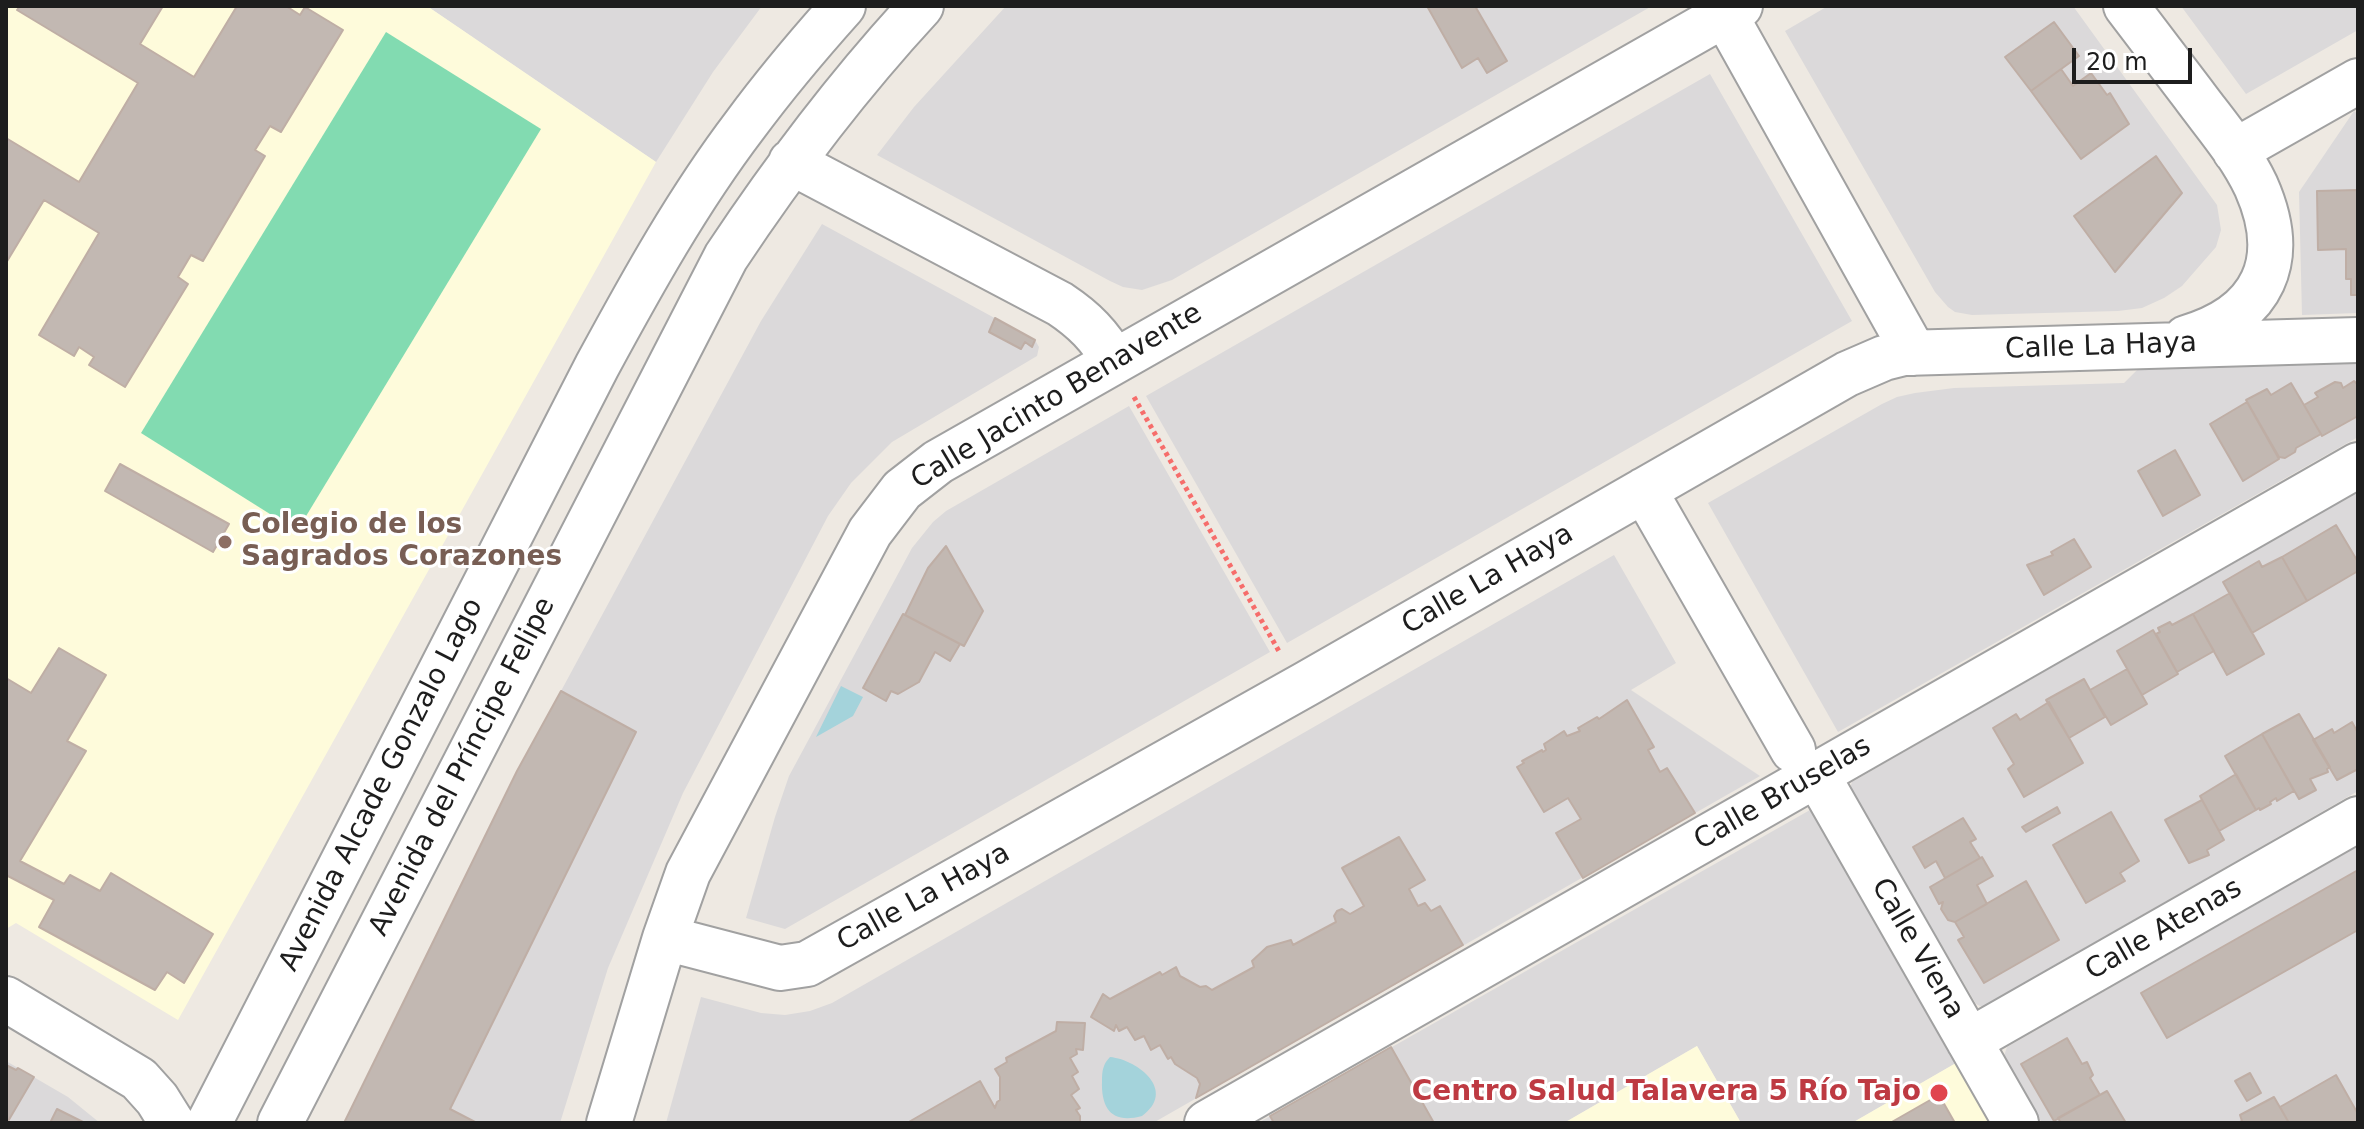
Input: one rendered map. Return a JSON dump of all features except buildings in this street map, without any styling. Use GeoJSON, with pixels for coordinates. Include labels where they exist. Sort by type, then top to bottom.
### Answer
{"type":"FeatureCollection","features":[{"type":"Feature","properties":{"kind":"street","name":"Avenida Alcade Gonzalo Lago"},"geometry":{"type":"LineString","coordinates":[[209,1123],[642,283],[691,203],[745,125],[843,6]]}},
{"type":"Feature","properties":{"kind":"street"},"geometry":{"type":"LineString","coordinates":[[921,6],[876,54],[791,162],[1060,304],[1091,327],[1114,361]]}},
{"type":"Feature","properties":{"kind":"street"},"geometry":{"type":"LineString","coordinates":[[2126,6],[2235,151],[2256,187],[2269,235],[2269,262],[2261,288],[2241,312],[2207,332],[2157,346]]}},
{"type":"Feature","properties":{"kind":"street"},"geometry":{"type":"LineString","coordinates":[[1728,9],[1914,353]]}},
{"type":"Feature","properties":{"kind":"street","name":"Calle Jacinto Benavente"},"geometry":{"type":"LineString","coordinates":[[609,1123],[688,873],[870,532],[902,490],[938,462],[1728,9]]}},
{"type":"Feature","properties":{"kind":"street"},"geometry":{"type":"LineString","coordinates":[[2235,151],[2358,81]]}},
{"type":"Feature","properties":{"kind":"street","name":"Avenida del Príncipe Felipe"},"geometry":{"type":"LineString","coordinates":[[280,1123],[726,257],[791,162]]}},
{"type":"Feature","properties":{"kind":"street","name":"Calle La Haya"},"geometry":{"type":"LineString","coordinates":[[665,938],[780,968],[807,964],[1306,684],[1858,368],[1884,358],[1914,353],[2358,340]]}},
{"type":"Feature","properties":{"kind":"street","name":"Calle Bruselas"},"geometry":{"type":"LineString","coordinates":[[1207,1123],[1805,762],[2358,465]]}},
{"type":"Feature","properties":{"kind":"street","name":"Calle Viena"},"geometry":{"type":"LineString","coordinates":[[1644,490],[2016,1123]]}},
{"type":"Feature","properties":{"kind":"street","name":"Calle Atenas"},"geometry":{"type":"LineString","coordinates":[[1969,1041],[2358,819]]}},
{"type":"Feature","properties":{"kind":"street"},"geometry":{"type":"LineString","coordinates":[[6,999],[139,1079],[157,1099],[172,1123]]}},
{"type":"Feature","properties":{"kind":"path"},"geometry":{"type":"LineString","coordinates":[[1114,361],[1284,660]]}},
{"type":"Feature","properties":{"kind":"shaded area","name":"Colegio de los Sagrados Corazones"},"geometry":{"type":"Polygon","coordinates":[[[6,6],[427,6],[656,162],[178,1020],[16,923],[6,929],[6,6]]]}},
{"type":"Feature","properties":{"kind":"shaded area"},"geometry":{"type":"Polygon","coordinates":[[[427,6],[762,6],[713,72],[656,162],[427,6]]]}},
{"type":"Feature","properties":{"kind":"shaded area"},"geometry":{"type":"Polygon","coordinates":[[[1006,6],[1652,6],[1172,280],[1142,290],[1110,281],[877,155],[914,107],[1006,6]]]}},
{"type":"Feature","properties":{"kind":"shaded area"},"geometry":{"type":"Polygon","coordinates":[[[1828,6],[2073,6],[2217,205],[2221,230],[2216,247],[2182,286],[2142,308],[1972,315],[1955,312],[1935,292],[1785,31],[1828,6]]]}},
{"type":"Feature","properties":{"kind":"shaded area"},"geometry":{"type":"Polygon","coordinates":[[[2181,6],[2358,6],[2358,30],[2246,94],[2181,6]]]}},
{"type":"Feature","properties":{"kind":"shaded area"},"geometry":{"type":"Polygon","coordinates":[[[1710,74],[1852,321],[1287,643],[1146,396],[1710,74]]]}},
{"type":"Feature","properties":{"kind":"shaded area"},"geometry":{"type":"Polygon","coordinates":[[[2354,111],[2358,114],[2358,313],[2302,315],[2299,192],[2354,111]]]}},
{"type":"Feature","properties":{"kind":"shaded area"},"geometry":{"type":"Polygon","coordinates":[[[822,224],[1035,340],[1039,347],[1037,356],[892,442],[851,483],[828,516],[683,793],[608,968],[560,1123],[344,1123],[561,691],[761,321],[822,224]]]}},
{"type":"Feature","properties":{"kind":"shaded area"},"geometry":{"type":"Polygon","coordinates":[[[2358,363],[2358,437],[1838,732],[1708,503],[1882,404],[1915,393],[1954,388],[2124,383],[2139,368],[2358,363]]]}},
{"type":"Feature","properties":{"kind":"shaded area"},"geometry":{"type":"Polygon","coordinates":[[[1129,406],[1270,652],[785,929],[746,918],[789,776],[912,548],[946,511],[1129,406]]]}},
{"type":"Feature","properties":{"kind":"shaded area"},"geometry":{"type":"Polygon","coordinates":[[[2358,491],[2358,791],[1982,1007],[1976,1004],[1850,788],[1852,782],[2358,491]]]}},
{"type":"Feature","properties":{"kind":"shaded area"},"geometry":{"type":"Polygon","coordinates":[[[1614,555],[1676,663],[1631,690],[1760,776],[1153,1123],[666,1123],[701,997],[761,1013],[785,1015],[832,1003],[1614,555]]]}},
{"type":"Feature","properties":{"kind":"shaded area"},"geometry":{"type":"Polygon","coordinates":[[[1810,810],[1956,1063],[1852,1123],[1741,1123],[1697,1046],[1564,1123],[1258,1123],[1810,810]]]}},
{"type":"Feature","properties":{"kind":"shaded area"},"geometry":{"type":"Polygon","coordinates":[[[2358,846],[2358,1123],[2042,1123],[2004,1056],[2007,1047],[2358,846]]]}},
{"type":"Feature","properties":{"kind":"shaded area"},"geometry":{"type":"Polygon","coordinates":[[[1697,1046],[1741,1123],[1564,1123],[1697,1046]]]}},
{"type":"Feature","properties":{"kind":"shaded area"},"geometry":{"type":"Polygon","coordinates":[[[6,1061],[68,1097],[100,1123],[6,1123],[6,1061]]]}},
{"type":"Feature","properties":{"kind":"shaded area","name":"Centro Salud Talavera 5 Río Tajo"},"geometry":{"type":"Polygon","coordinates":[[[1956,1063],[1991,1123],[1852,1123],[1956,1063]]]}},
{"type":"Feature","properties":{"kind":"green space"},"geometry":{"type":"Polygon","coordinates":[[[386,32],[541,129],[297,531],[141,433],[386,32]]]}},
{"type":"Feature","properties":{"kind":"water"},"geometry":{"type":"Polygon","coordinates":[[[841,686],[863,697],[853,716],[816,737],[841,686]]]}},
{"type":"Feature","properties":{"kind":"water"},"geometry":{"type":"Polygon","coordinates":[[[1110,1057],[1142,1070],[1155,1087],[1156,1097],[1152,1106],[1142,1116],[1123,1118],[1107,1107],[1102,1091],[1102,1074],[1110,1057]]]}},
{"type":"Feature","properties":{"kind":"place","name":"Colegio de los Sagrados Corazones"},"geometry":{"type":"Point","coordinates":[225,542]}},
{"type":"Feature","properties":{"kind":"place","name":"Centro Salud Talavera 5 Río Tajo"},"geometry":{"type":"Point","coordinates":[1939,1093]}}]}
